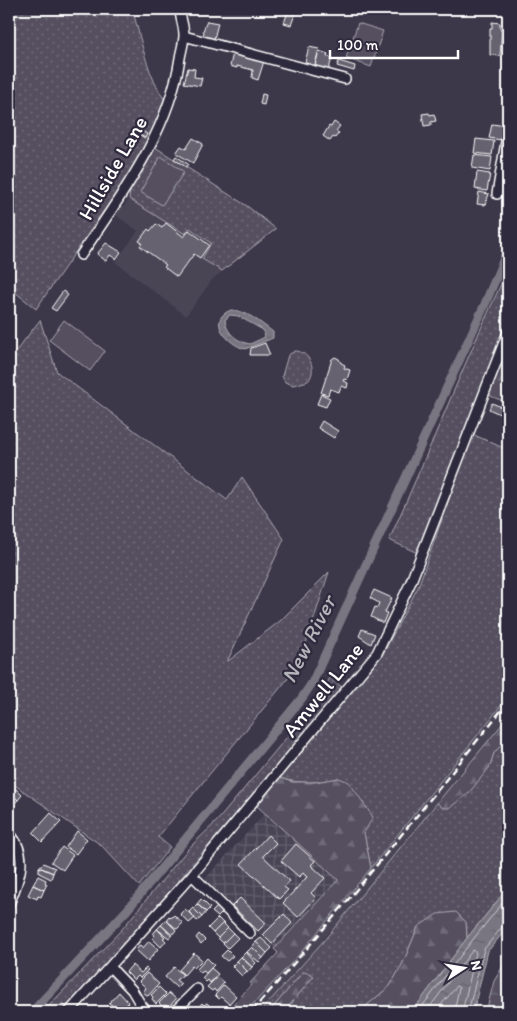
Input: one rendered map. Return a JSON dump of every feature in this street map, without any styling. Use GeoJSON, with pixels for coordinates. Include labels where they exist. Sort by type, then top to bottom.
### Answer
{"type":"FeatureCollection","features":[{"type":"Feature","properties":{"kind":"street","name":"Hillside Lane"},"geometry":{"type":"LineString","coordinates":[[81,255],[149,149],[172,94],[184,36],[180,9]]}},
{"type":"Feature","properties":{"kind":"street"},"geometry":{"type":"LineString","coordinates":[[184,36],[345,79]]}},
{"type":"Feature","properties":{"kind":"street"},"geometry":{"type":"LineString","coordinates":[[497,194],[508,130]]}},
{"type":"Feature","properties":{"kind":"street","name":"Amwell Lane"},"geometry":{"type":"LineString","coordinates":[[69,1012],[192,875],[377,653],[410,584],[508,332]]}},
{"type":"Feature","properties":{"kind":"street"},"geometry":{"type":"LineString","coordinates":[[9,833],[17,844],[21,863],[20,876],[9,904]]}},
{"type":"Feature","properties":{"kind":"street"},"geometry":{"type":"LineString","coordinates":[[192,875],[250,933]]}},
{"type":"Feature","properties":{"kind":"street"},"geometry":{"type":"LineString","coordinates":[[110,967],[132,990],[147,1012]]}},
{"type":"Feature","properties":{"kind":"street"},"geometry":{"type":"LineString","coordinates":[[174,1012],[196,989]]}},
{"type":"Feature","properties":{"kind":"shaded area"},"geometry":{"type":"Polygon","coordinates":[[[155,147],[247,206],[276,229],[213,279],[186,316],[115,262],[138,231],[114,214],[117,208],[124,207],[129,199],[131,185],[155,147]]]}},
{"type":"Feature","properties":{"kind":"shaded area"},"geometry":{"type":"Polygon","coordinates":[[[508,697],[508,717],[355,903],[260,1012],[246,1012],[349,896],[508,697]]]}},
{"type":"Feature","properties":{"kind":"shaded area"},"geometry":{"type":"Polygon","coordinates":[[[265,813],[339,879],[274,949],[205,879],[265,813]]]}},
{"type":"Feature","properties":{"kind":"green space"},"geometry":{"type":"Polygon","coordinates":[[[9,9],[116,9],[134,15],[150,71],[166,102],[158,122],[126,179],[36,309],[9,287],[9,9]]]}},
{"type":"Feature","properties":{"kind":"green space"},"geometry":{"type":"Polygon","coordinates":[[[358,23],[383,31],[371,67],[346,58],[358,23]]]}},
{"type":"Feature","properties":{"kind":"green space"},"geometry":{"type":"Polygon","coordinates":[[[155,147],[247,206],[276,229],[222,271],[202,259],[211,243],[190,228],[185,234],[129,199],[131,185],[155,147]]]}},
{"type":"Feature","properties":{"kind":"green space"},"geometry":{"type":"Polygon","coordinates":[[[161,156],[184,172],[162,205],[140,192],[161,156]]]}},
{"type":"Feature","properties":{"kind":"green space"},"geometry":{"type":"Polygon","coordinates":[[[508,269],[508,318],[488,376],[420,554],[389,540],[508,269]]]}},
{"type":"Feature","properties":{"kind":"green space"},"geometry":{"type":"Polygon","coordinates":[[[40,320],[57,372],[227,500],[242,477],[284,539],[227,662],[280,621],[329,572],[299,665],[158,837],[170,847],[139,886],[101,845],[9,781],[9,360],[40,320]]]}},
{"type":"Feature","properties":{"kind":"green space"},"geometry":{"type":"Polygon","coordinates":[[[64,320],[105,351],[90,371],[49,340],[64,320]]]}},
{"type":"Feature","properties":{"kind":"green space"},"geometry":{"type":"Polygon","coordinates":[[[508,344],[508,403],[488,395],[508,344]]]}},
{"type":"Feature","properties":{"kind":"green space"},"geometry":{"type":"Polygon","coordinates":[[[295,351],[304,354],[308,358],[312,372],[308,381],[293,385],[285,382],[282,376],[288,355],[295,351]]]}},
{"type":"Feature","properties":{"kind":"green space"},"geometry":{"type":"Polygon","coordinates":[[[472,434],[508,450],[508,697],[371,868],[364,833],[339,778],[317,782],[302,782],[280,778],[383,654],[418,587],[472,434]]]}},
{"type":"Feature","properties":{"kind":"green space"},"geometry":{"type":"Polygon","coordinates":[[[330,678],[343,688],[146,919],[62,1012],[43,1012],[122,929],[188,849],[218,820],[316,702],[330,678]]]}},
{"type":"Feature","properties":{"kind":"green space"},"geometry":{"type":"Polygon","coordinates":[[[508,717],[508,738],[494,753],[489,768],[468,794],[449,808],[443,808],[437,803],[508,717]]]}},
{"type":"Feature","properties":{"kind":"green space"},"geometry":{"type":"Polygon","coordinates":[[[508,738],[508,888],[467,938],[466,922],[418,927],[403,963],[390,986],[359,1012],[284,1012],[313,977],[303,972],[269,1012],[260,1012],[326,938],[437,803],[443,808],[489,768],[494,753],[508,738]]]}},
{"type":"Feature","properties":{"kind":"green space"},"geometry":{"type":"Polygon","coordinates":[[[280,778],[292,782],[315,782],[339,778],[349,782],[373,817],[364,833],[371,868],[297,957],[246,1012],[226,1012],[278,953],[274,949],[338,880],[256,805],[280,778]]]}},
{"type":"Feature","properties":{"kind":"green space"},"geometry":{"type":"Polygon","coordinates":[[[9,839],[16,859],[15,880],[9,872],[9,839]]]}},
{"type":"Feature","properties":{"kind":"green space"},"geometry":{"type":"Polygon","coordinates":[[[456,912],[466,922],[467,938],[412,1012],[359,1012],[390,986],[403,963],[418,927],[437,914],[456,912]]]}},
{"type":"Feature","properties":{"kind":"green space"},"geometry":{"type":"Polygon","coordinates":[[[508,958],[508,1007],[504,1012],[486,1012],[494,981],[508,958]]]}},
{"type":"Feature","properties":{"kind":"green space"},"geometry":{"type":"Polygon","coordinates":[[[303,972],[314,976],[284,1012],[269,1012],[303,972]]]}},
{"type":"Feature","properties":{"kind":"water"},"geometry":{"type":"Polygon","coordinates":[[[231,310],[242,312],[273,332],[273,338],[245,349],[239,347],[232,343],[222,332],[220,320],[223,314],[231,310]],[[230,315],[225,320],[233,336],[250,344],[265,337],[263,330],[238,316],[230,315]]]}},
{"type":"Feature","properties":{"kind":"water"},"geometry":{"type":"Polygon","coordinates":[[[508,888],[508,927],[488,951],[473,1012],[412,1012],[467,938],[508,888]]]}},
{"type":"Feature","properties":{"kind":"building"},"geometry":{"type":"Polygon","coordinates":[[[289,9],[296,12],[291,25],[284,23],[289,9]]]}},
{"type":"Feature","properties":{"kind":"building"},"geometry":{"type":"Polygon","coordinates":[[[207,21],[218,23],[214,39],[203,36],[207,21]]]}},
{"type":"Feature","properties":{"kind":"building"},"geometry":{"type":"Polygon","coordinates":[[[492,22],[500,23],[500,29],[502,29],[500,56],[490,55],[490,28],[492,28],[492,22]]]}},
{"type":"Feature","properties":{"kind":"building"},"geometry":{"type":"Polygon","coordinates":[[[309,47],[319,49],[314,69],[304,66],[309,47]]]}},
{"type":"Feature","properties":{"kind":"building"},"geometry":{"type":"Polygon","coordinates":[[[319,51],[328,54],[327,57],[332,58],[328,72],[314,69],[319,51]]]}},
{"type":"Feature","properties":{"kind":"building"},"geometry":{"type":"Polygon","coordinates":[[[233,53],[256,61],[256,59],[264,61],[258,80],[252,78],[253,70],[230,66],[233,53]]]}},
{"type":"Feature","properties":{"kind":"building"},"geometry":{"type":"Polygon","coordinates":[[[339,61],[355,66],[354,71],[337,66],[339,61]]]}},
{"type":"Feature","properties":{"kind":"building"},"geometry":{"type":"Polygon","coordinates":[[[188,68],[195,69],[194,77],[202,78],[200,86],[184,83],[188,68]]]}},
{"type":"Feature","properties":{"kind":"building"},"geometry":{"type":"Polygon","coordinates":[[[262,94],[266,95],[264,105],[260,104],[262,94]]]}},
{"type":"Feature","properties":{"kind":"building"},"geometry":{"type":"Polygon","coordinates":[[[429,113],[430,115],[434,114],[436,121],[431,122],[431,125],[424,126],[422,114],[429,113]]]}},
{"type":"Feature","properties":{"kind":"building"},"geometry":{"type":"Polygon","coordinates":[[[334,122],[340,126],[336,131],[339,133],[330,141],[323,136],[334,122]]]}},
{"type":"Feature","properties":{"kind":"building"},"geometry":{"type":"Polygon","coordinates":[[[492,124],[506,126],[504,137],[501,140],[489,138],[492,124]]]}},
{"type":"Feature","properties":{"kind":"building"},"geometry":{"type":"Polygon","coordinates":[[[142,131],[147,134],[145,138],[140,135],[142,131]]]}},
{"type":"Feature","properties":{"kind":"building"},"geometry":{"type":"Polygon","coordinates":[[[193,138],[203,144],[193,163],[176,153],[181,146],[186,149],[193,138]]]}},
{"type":"Feature","properties":{"kind":"building"},"geometry":{"type":"Polygon","coordinates":[[[476,139],[494,141],[492,155],[474,153],[476,139]]]}},
{"type":"Feature","properties":{"kind":"building"},"geometry":{"type":"Polygon","coordinates":[[[474,155],[492,157],[490,171],[472,168],[474,155]]]}},
{"type":"Feature","properties":{"kind":"building"},"geometry":{"type":"Polygon","coordinates":[[[176,156],[188,164],[186,167],[174,159],[176,156]]]}},
{"type":"Feature","properties":{"kind":"building"},"geometry":{"type":"Polygon","coordinates":[[[477,172],[490,174],[487,191],[475,189],[477,172]]]}},
{"type":"Feature","properties":{"kind":"building"},"geometry":{"type":"Polygon","coordinates":[[[479,192],[489,194],[485,205],[477,204],[479,192]]]}},
{"type":"Feature","properties":{"kind":"building"},"geometry":{"type":"Polygon","coordinates":[[[166,223],[184,237],[189,230],[209,245],[200,258],[194,254],[177,277],[164,267],[166,265],[140,246],[142,243],[139,241],[148,229],[150,231],[156,224],[162,228],[166,223]]]}},
{"type":"Feature","properties":{"kind":"building"},"geometry":{"type":"Polygon","coordinates":[[[106,243],[121,252],[116,259],[110,255],[106,261],[97,254],[106,243]]]}},
{"type":"Feature","properties":{"kind":"building"},"geometry":{"type":"Polygon","coordinates":[[[63,291],[68,295],[56,311],[51,308],[63,291]]]}},
{"type":"Feature","properties":{"kind":"building"},"geometry":{"type":"Polygon","coordinates":[[[265,343],[270,355],[250,355],[251,348],[265,343]]]}},
{"type":"Feature","properties":{"kind":"building"},"geometry":{"type":"Polygon","coordinates":[[[335,357],[345,365],[344,368],[350,370],[347,380],[344,379],[343,381],[348,383],[347,388],[341,386],[339,392],[330,389],[328,395],[321,393],[332,359],[335,357]]]}},
{"type":"Feature","properties":{"kind":"building"},"geometry":{"type":"Polygon","coordinates":[[[321,394],[330,398],[326,407],[317,404],[321,394]]]}},
{"type":"Feature","properties":{"kind":"building"},"geometry":{"type":"Polygon","coordinates":[[[492,403],[508,410],[508,418],[489,409],[492,403]]]}},
{"type":"Feature","properties":{"kind":"building"},"geometry":{"type":"Polygon","coordinates":[[[322,421],[338,431],[334,438],[318,428],[322,421]]]}},
{"type":"Feature","properties":{"kind":"building"},"geometry":{"type":"Polygon","coordinates":[[[374,590],[392,598],[385,612],[387,613],[383,623],[371,617],[379,603],[370,598],[374,590]]]}},
{"type":"Feature","properties":{"kind":"building"},"geometry":{"type":"Polygon","coordinates":[[[362,629],[375,634],[371,644],[359,636],[362,629]]]}},
{"type":"Feature","properties":{"kind":"building"},"geometry":{"type":"Polygon","coordinates":[[[13,786],[22,795],[18,800],[9,791],[13,786]]]}},
{"type":"Feature","properties":{"kind":"building"},"geometry":{"type":"Polygon","coordinates":[[[9,791],[18,800],[14,804],[9,800],[9,791]]]}},
{"type":"Feature","properties":{"kind":"building"},"geometry":{"type":"Polygon","coordinates":[[[9,800],[14,804],[10,809],[9,808],[9,800]]]}},
{"type":"Feature","properties":{"kind":"building"},"geometry":{"type":"Polygon","coordinates":[[[51,813],[61,822],[42,842],[33,833],[51,813]]]}},
{"type":"Feature","properties":{"kind":"building"},"geometry":{"type":"Polygon","coordinates":[[[77,831],[87,839],[76,854],[66,847],[77,831]]]}},
{"type":"Feature","properties":{"kind":"building"},"geometry":{"type":"Polygon","coordinates":[[[268,835],[276,843],[263,856],[289,881],[284,887],[288,890],[279,899],[241,864],[268,835]]]}},
{"type":"Feature","properties":{"kind":"building"},"geometry":{"type":"Polygon","coordinates":[[[296,844],[315,861],[311,865],[325,878],[311,893],[316,898],[298,917],[283,903],[307,877],[303,873],[299,877],[281,861],[296,844]]]}},
{"type":"Feature","properties":{"kind":"building"},"geometry":{"type":"Polygon","coordinates":[[[62,847],[73,855],[63,870],[51,862],[62,847]]]}},
{"type":"Feature","properties":{"kind":"building"},"geometry":{"type":"Polygon","coordinates":[[[43,863],[55,868],[53,873],[39,867],[43,863]]]}},
{"type":"Feature","properties":{"kind":"building"},"geometry":{"type":"Polygon","coordinates":[[[39,867],[53,873],[51,879],[39,873],[39,867]]]}},
{"type":"Feature","properties":{"kind":"building"},"geometry":{"type":"Polygon","coordinates":[[[38,876],[46,880],[45,883],[47,884],[44,890],[33,885],[38,876]]]}},
{"type":"Feature","properties":{"kind":"building"},"geometry":{"type":"Polygon","coordinates":[[[33,885],[44,890],[41,897],[38,896],[37,899],[28,895],[33,885]]]}},
{"type":"Feature","properties":{"kind":"building"},"geometry":{"type":"Polygon","coordinates":[[[240,898],[266,923],[258,931],[232,906],[240,898]]]}},
{"type":"Feature","properties":{"kind":"building"},"geometry":{"type":"Polygon","coordinates":[[[201,899],[210,908],[206,912],[197,904],[201,899]]]}},
{"type":"Feature","properties":{"kind":"building"},"geometry":{"type":"Polygon","coordinates":[[[197,904],[206,912],[202,917],[193,908],[197,904]]]}},
{"type":"Feature","properties":{"kind":"building"},"geometry":{"type":"Polygon","coordinates":[[[218,906],[223,912],[218,917],[212,912],[218,906]]]}},
{"type":"Feature","properties":{"kind":"building"},"geometry":{"type":"Polygon","coordinates":[[[193,908],[202,917],[197,921],[189,912],[193,908]]]}},
{"type":"Feature","properties":{"kind":"building"},"geometry":{"type":"Polygon","coordinates":[[[185,909],[195,918],[189,923],[180,914],[185,909]]]}},
{"type":"Feature","properties":{"kind":"building"},"geometry":{"type":"Polygon","coordinates":[[[284,914],[292,923],[272,944],[263,935],[284,914]]]}},
{"type":"Feature","properties":{"kind":"building"},"geometry":{"type":"Polygon","coordinates":[[[174,915],[183,923],[177,929],[166,920],[169,916],[171,918],[174,915]]]}},
{"type":"Feature","properties":{"kind":"building"},"geometry":{"type":"Polygon","coordinates":[[[218,918],[223,923],[213,933],[208,928],[218,918]]]}},
{"type":"Feature","properties":{"kind":"building"},"geometry":{"type":"Polygon","coordinates":[[[166,920],[176,930],[172,935],[161,925],[166,920]]]}},
{"type":"Feature","properties":{"kind":"building"},"geometry":{"type":"Polygon","coordinates":[[[223,923],[228,928],[218,938],[213,933],[223,923]]]}},
{"type":"Feature","properties":{"kind":"building"},"geometry":{"type":"Polygon","coordinates":[[[161,925],[172,935],[169,938],[157,929],[161,925]]]}},
{"type":"Feature","properties":{"kind":"building"},"geometry":{"type":"Polygon","coordinates":[[[228,928],[233,933],[223,943],[218,938],[228,928]]]}},
{"type":"Feature","properties":{"kind":"building"},"geometry":{"type":"Polygon","coordinates":[[[157,929],[165,937],[163,938],[166,941],[161,947],[152,938],[157,929]]]}},
{"type":"Feature","properties":{"kind":"building"},"geometry":{"type":"Polygon","coordinates":[[[233,933],[238,938],[228,948],[223,943],[233,933]]]}},
{"type":"Feature","properties":{"kind":"building"},"geometry":{"type":"Polygon","coordinates":[[[199,934],[205,940],[201,944],[196,938],[199,934]]]}},
{"type":"Feature","properties":{"kind":"building"},"geometry":{"type":"Polygon","coordinates":[[[261,938],[272,948],[267,953],[256,942],[261,938]]]}},
{"type":"Feature","properties":{"kind":"building"},"geometry":{"type":"Polygon","coordinates":[[[149,941],[158,949],[148,961],[136,950],[140,945],[143,948],[149,941]]]}},
{"type":"Feature","properties":{"kind":"building"},"geometry":{"type":"Polygon","coordinates":[[[256,942],[267,953],[263,958],[252,947],[256,942]]]}},
{"type":"Feature","properties":{"kind":"building"},"geometry":{"type":"Polygon","coordinates":[[[252,947],[263,958],[259,962],[247,952],[252,947]]]}},
{"type":"Feature","properties":{"kind":"building"},"geometry":{"type":"Polygon","coordinates":[[[227,950],[233,956],[227,961],[221,956],[227,950]]]}},
{"type":"Feature","properties":{"kind":"building"},"geometry":{"type":"Polygon","coordinates":[[[246,952],[256,963],[252,967],[241,957],[246,952]]]}},
{"type":"Feature","properties":{"kind":"building"},"geometry":{"type":"Polygon","coordinates":[[[194,953],[202,960],[194,968],[192,966],[184,975],[179,970],[194,953]]]}},
{"type":"Feature","properties":{"kind":"building"},"geometry":{"type":"Polygon","coordinates":[[[241,957],[252,967],[248,972],[237,961],[241,957]]]}},
{"type":"Feature","properties":{"kind":"building"},"geometry":{"type":"Polygon","coordinates":[[[207,958],[214,965],[206,973],[203,971],[201,973],[197,969],[207,958]]]}},
{"type":"Feature","properties":{"kind":"building"},"geometry":{"type":"Polygon","coordinates":[[[237,961],[247,971],[242,976],[232,966],[237,961]]]}},
{"type":"Feature","properties":{"kind":"building"},"geometry":{"type":"Polygon","coordinates":[[[132,965],[141,973],[146,968],[148,970],[140,978],[138,976],[134,980],[126,972],[132,965]]]}},
{"type":"Feature","properties":{"kind":"building"},"geometry":{"type":"Polygon","coordinates":[[[174,967],[183,975],[176,980],[181,984],[177,988],[165,977],[174,967]]]}},
{"type":"Feature","properties":{"kind":"building"},"geometry":{"type":"Polygon","coordinates":[[[211,968],[218,974],[210,983],[202,978],[211,968]]]}},
{"type":"Feature","properties":{"kind":"building"},"geometry":{"type":"Polygon","coordinates":[[[147,973],[159,984],[148,996],[143,992],[146,988],[139,981],[147,973]]]}},
{"type":"Feature","properties":{"kind":"building"},"geometry":{"type":"Polygon","coordinates":[[[217,977],[224,983],[216,992],[214,989],[212,991],[207,987],[217,977]]]}},
{"type":"Feature","properties":{"kind":"building"},"geometry":{"type":"Polygon","coordinates":[[[224,985],[236,996],[229,1004],[221,997],[219,999],[215,995],[224,985]]]}},
{"type":"Feature","properties":{"kind":"building"},"geometry":{"type":"Polygon","coordinates":[[[159,987],[166,994],[156,1004],[151,995],[159,987]]]}},
{"type":"Feature","properties":{"kind":"building"},"geometry":{"type":"Polygon","coordinates":[[[119,992],[130,1007],[125,1012],[109,1003],[119,992]]]}},
{"type":"Feature","properties":{"kind":"building"},"geometry":{"type":"Polygon","coordinates":[[[169,993],[176,999],[168,1008],[165,1005],[163,1007],[159,1003],[169,993]]]}},
{"type":"Feature","properties":{"kind":"building"},"geometry":{"type":"Polygon","coordinates":[[[202,1003],[204,1005],[207,1003],[215,1011],[203,1012],[198,1008],[202,1003]]]}},
{"type":"Feature","properties":{"kind":"waterway","name":"New River"},"geometry":{"type":"LineString","coordinates":[[32,1012],[127,910],[302,698],[312,683],[485,304],[508,249]]}},
{"type":"Feature","properties":{"kind":"railway"},"geometry":{"type":"LineString","coordinates":[[251,1012],[350,898],[508,702]]}}]}
